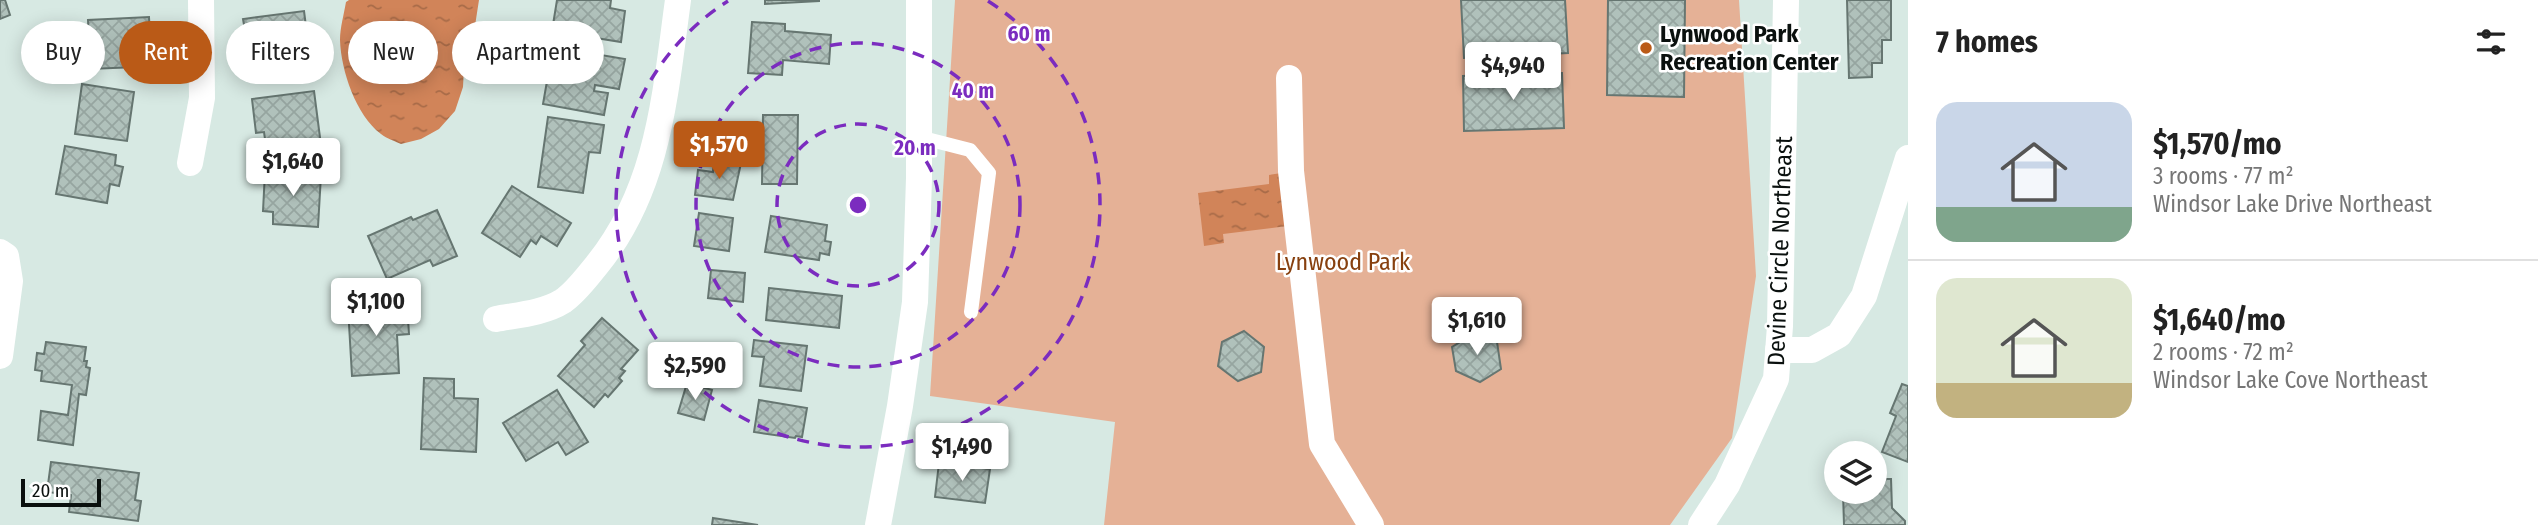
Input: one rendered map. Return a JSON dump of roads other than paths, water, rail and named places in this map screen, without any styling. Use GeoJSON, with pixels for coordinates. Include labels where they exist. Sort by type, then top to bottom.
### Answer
{"type":"FeatureCollection","features":[{"type":"Feature","properties":{"kind":"street"},"geometry":{"type":"LineString","coordinates":[[190,163],[202,98],[201,0]]}},
{"type":"Feature","properties":{"kind":"street"},"geometry":{"type":"LineString","coordinates":[[496,319],[542,310],[562,302],[580,285],[621,232],[649,169],[661,121],[678,0]]}},
{"type":"Feature","properties":{"kind":"street"},"geometry":{"type":"LineString","coordinates":[[878,525],[900,406],[915,302],[919,0]]}},
{"type":"Feature","properties":{"kind":"street","name":"Devine Circle Northeast"},"geometry":{"type":"LineString","coordinates":[[1700,525],[1727,485],[1776,379],[1786,0]]}},
{"type":"Feature","properties":{"kind":"street"},"geometry":{"type":"LineString","coordinates":[[1289,78],[1291,171],[1322,444],[1371,525]]}},
{"type":"Feature","properties":{"kind":"street"},"geometry":{"type":"LineString","coordinates":[[1778,350],[1812,350],[1839,335],[1864,296],[1908,158]]}},
{"type":"Feature","properties":{"kind":"street"},"geometry":{"type":"LineString","coordinates":[[0,252],[6,256],[10,281],[0,356]]}},
{"type":"Feature","properties":{"kind":"lane"},"geometry":{"type":"LineString","coordinates":[[919,136],[970,150],[989,173],[971,312]]}},
{"type":"Feature","properties":{"kind":"water"},"geometry":{"type":"Polygon","coordinates":[[[479,0],[476,21],[452,21],[452,84],[463,84],[463,87],[455,111],[439,129],[421,139],[401,144],[388,139],[364,116],[349,84],[438,84],[438,21],[348,21],[348,81],[340,40],[346,2],[479,0]]]}},
{"type":"Feature","properties":{"kind":"water"},"geometry":{"type":"Polygon","coordinates":[[[1288,172],[1295,225],[1223,234],[1224,243],[1204,246],[1198,193],[1269,184],[1269,175],[1288,172]]]}},
{"type":"Feature","properties":{"kind":"place","name":"Lynwood Park Recreation Center"},"geometry":{"type":"Point","coordinates":[1646,48]}},
{"type":"Feature","properties":{"kind":"park label","name":"Lynwood Park"},"geometry":{"type":"Point","coordinates":[1343,262]}}]}
